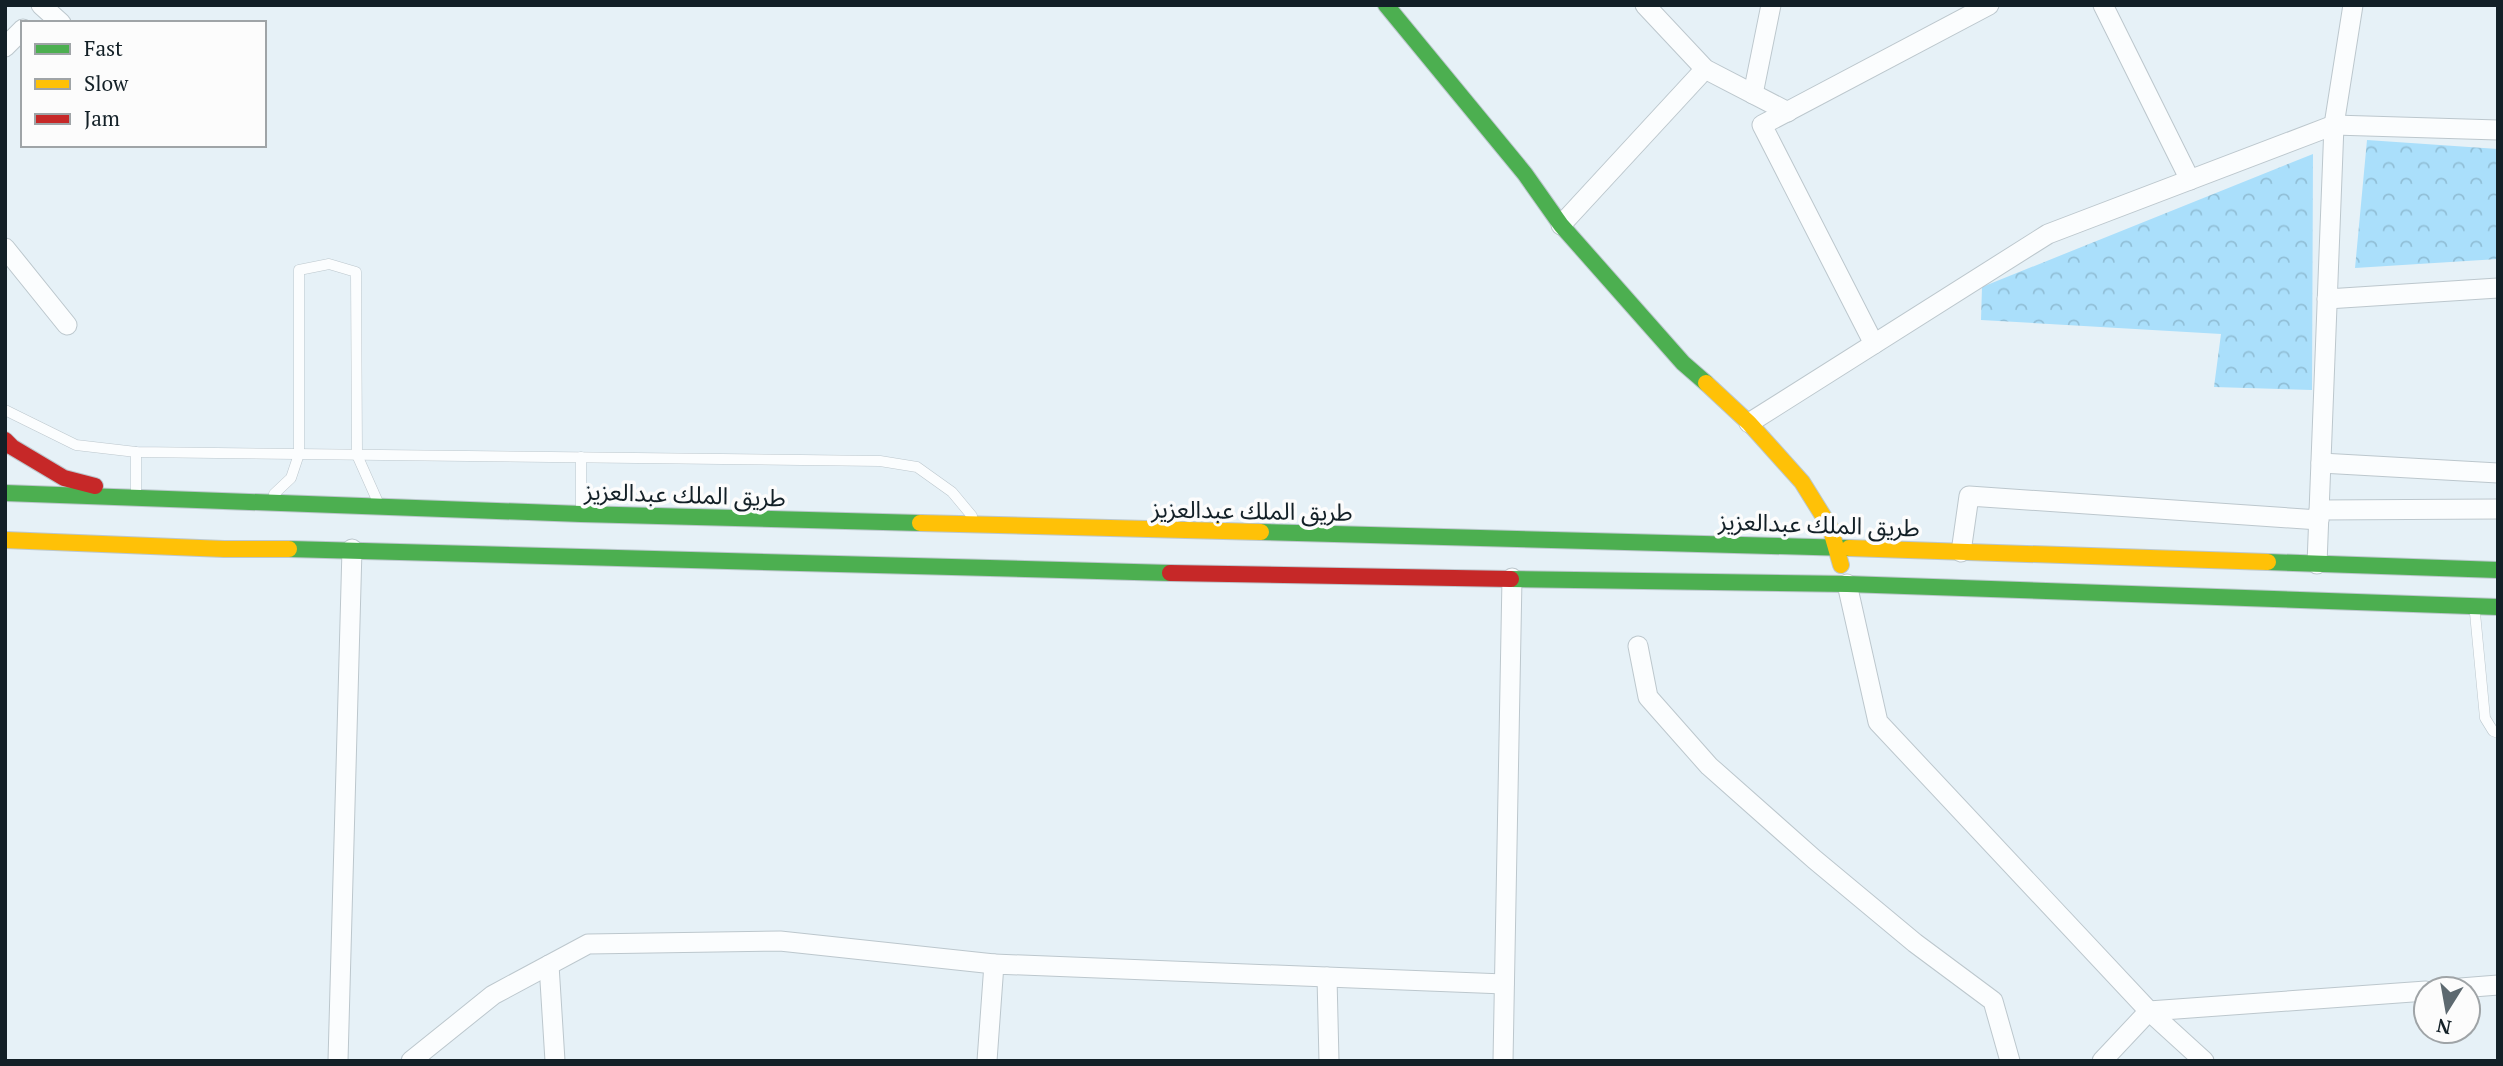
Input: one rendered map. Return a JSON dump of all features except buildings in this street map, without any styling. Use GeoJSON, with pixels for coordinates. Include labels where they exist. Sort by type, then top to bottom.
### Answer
{"type":"FeatureCollection","features":[{"type":"Feature","properties":{"kind":"main road"},"geometry":{"type":"LineString","coordinates":[[1386,5],[1525,174],[1561,225],[1683,363],[1749,423],[1802,482],[1830,527],[1847,584]]}},
{"type":"Feature","properties":{"kind":"main road"},"geometry":{"type":"LineString","coordinates":[[5,440],[64,478],[136,497]]}},
{"type":"Feature","properties":{"kind":"main road","name":"طريق الملك عبدالعزيز"},"geometry":{"type":"LineString","coordinates":[[5,493],[981,527],[1836,548],[2498,570]]}},
{"type":"Feature","properties":{"kind":"main road"},"geometry":{"type":"LineString","coordinates":[[5,540],[225,549],[352,550],[1035,571],[1847,584],[2498,607]]}},
{"type":"Feature","properties":{"kind":"main road"},"geometry":{"type":"LineString","coordinates":[[30,557],[141,546]]}},
{"type":"Feature","properties":{"kind":"street"},"geometry":{"type":"LineString","coordinates":[[1645,5],[1705,69],[1788,111]]}},
{"type":"Feature","properties":{"kind":"street"},"geometry":{"type":"LineString","coordinates":[[1752,94],[1771,5]]}},
{"type":"Feature","properties":{"kind":"street"},"geometry":{"type":"LineString","coordinates":[[1874,344],[1762,125],[1989,5]]}},
{"type":"Feature","properties":{"kind":"street"},"geometry":{"type":"LineString","coordinates":[[2103,5],[2190,180]]}},
{"type":"Feature","properties":{"kind":"street"},"geometry":{"type":"LineString","coordinates":[[2317,564],[2334,125],[2353,5]]}},
{"type":"Feature","properties":{"kind":"street"},"geometry":{"type":"LineString","coordinates":[[31,21],[42,6],[59,21]]}},
{"type":"Feature","properties":{"kind":"street"},"geometry":{"type":"LineString","coordinates":[[5,47],[21,31]]}},
{"type":"Feature","properties":{"kind":"street"},"geometry":{"type":"LineString","coordinates":[[1561,225],[1705,69]]}},
{"type":"Feature","properties":{"kind":"street"},"geometry":{"type":"LineString","coordinates":[[1749,423],[2048,234],[2334,125],[2498,130]]}},
{"type":"Feature","properties":{"kind":"street"},"geometry":{"type":"LineString","coordinates":[[5,248],[67,326]]}},
{"type":"Feature","properties":{"kind":"street"},"geometry":{"type":"LineString","coordinates":[[2328,299],[2498,288]]}},
{"type":"Feature","properties":{"kind":"street"},"geometry":{"type":"LineString","coordinates":[[2321,463],[2498,473]]}},
{"type":"Feature","properties":{"kind":"street"},"geometry":{"type":"LineString","coordinates":[[1961,552],[1969,496],[2319,515],[2498,509]]}},
{"type":"Feature","properties":{"kind":"street"},"geometry":{"type":"LineString","coordinates":[[338,1061],[352,550]]}},
{"type":"Feature","properties":{"kind":"street"},"geometry":{"type":"LineString","coordinates":[[1503,1061],[1512,578]]}},
{"type":"Feature","properties":{"kind":"street"},"geometry":{"type":"LineString","coordinates":[[1847,584],[1878,722],[2149,1011],[2204,1061]]}},
{"type":"Feature","properties":{"kind":"street"},"geometry":{"type":"LineString","coordinates":[[1638,646],[1648,697],[1709,766],[1814,859],[1915,943],[1993,1001],[2010,1061]]}},
{"type":"Feature","properties":{"kind":"street"},"geometry":{"type":"LineString","coordinates":[[411,1061],[493,995],[588,944],[780,941],[994,964],[1504,984]]}},
{"type":"Feature","properties":{"kind":"street"},"geometry":{"type":"LineString","coordinates":[[987,1061],[994,964]]}},
{"type":"Feature","properties":{"kind":"street"},"geometry":{"type":"LineString","coordinates":[[549,965],[555,1061]]}},
{"type":"Feature","properties":{"kind":"street"},"geometry":{"type":"LineString","coordinates":[[1328,977],[1329,1061]]}},
{"type":"Feature","properties":{"kind":"street"},"geometry":{"type":"LineString","coordinates":[[2102,1061],[2149,1011],[2412,992]]}},
{"type":"Feature","properties":{"kind":"lane"},"geometry":{"type":"LineString","coordinates":[[265,502],[291,478],[299,454],[299,270],[329,264],[356,272],[357,455],[380,507]]}},
{"type":"Feature","properties":{"kind":"lane"},"geometry":{"type":"LineString","coordinates":[[5,410],[76,444],[136,452],[880,461],[917,467],[952,492],[981,527]]}},
{"type":"Feature","properties":{"kind":"lane"},"geometry":{"type":"LineString","coordinates":[[136,452],[136,497]]}},
{"type":"Feature","properties":{"kind":"lane"},"geometry":{"type":"LineString","coordinates":[[580,514],[581,457]]}},
{"type":"Feature","properties":{"kind":"lane"},"geometry":{"type":"LineString","coordinates":[[2474,606],[2485,718],[2493,732],[2498,733]]}},
{"type":"Feature","properties":{"kind":"green space"},"geometry":{"type":"Polygon","coordinates":[[[2367,140],[2498,149],[2498,259],[2355,268],[2367,140]]]}},
{"type":"Feature","properties":{"kind":"green space"},"geometry":{"type":"Polygon","coordinates":[[[2313,154],[2312,390],[2214,387],[2221,334],[1981,320],[1982,287],[2313,154]]]}},
{"type":"Feature","properties":{"kind":"traffic: fast"},"geometry":{"type":"LineString","coordinates":[[1386,5],[1525,174],[1561,225],[1683,363],[1706,383]]}},
{"type":"Feature","properties":{"kind":"traffic: fast"},"geometry":{"type":"LineString","coordinates":[[5,493],[581,514],[920,523]]}},
{"type":"Feature","properties":{"kind":"traffic: fast"},"geometry":{"type":"LineString","coordinates":[[1261,532],[1849,548]]}},
{"type":"Feature","properties":{"kind":"traffic: fast"},"geometry":{"type":"LineString","coordinates":[[289,549],[1170,573]]}},
{"type":"Feature","properties":{"kind":"traffic: fast"},"geometry":{"type":"LineString","coordinates":[[2268,562],[2498,570]]}},
{"type":"Feature","properties":{"kind":"traffic: fast"},"geometry":{"type":"LineString","coordinates":[[1511,579],[1847,584],[2498,607]]}},
{"type":"Feature","properties":{"kind":"traffic: slow"},"geometry":{"type":"LineString","coordinates":[[1706,383],[1749,423],[1802,482],[1830,527],[1841,565]]}},
{"type":"Feature","properties":{"kind":"traffic: slow"},"geometry":{"type":"LineString","coordinates":[[920,523],[1261,532]]}},
{"type":"Feature","properties":{"kind":"traffic: slow"},"geometry":{"type":"LineString","coordinates":[[5,540],[289,549]]}},
{"type":"Feature","properties":{"kind":"traffic: slow"},"geometry":{"type":"LineString","coordinates":[[1849,548],[2268,562]]}},
{"type":"Feature","properties":{"kind":"traffic: jam"},"geometry":{"type":"LineString","coordinates":[[5,440],[64,478],[95,486]]}},
{"type":"Feature","properties":{"kind":"traffic: jam"},"geometry":{"type":"LineString","coordinates":[[1170,573],[1511,579]]}}]}
